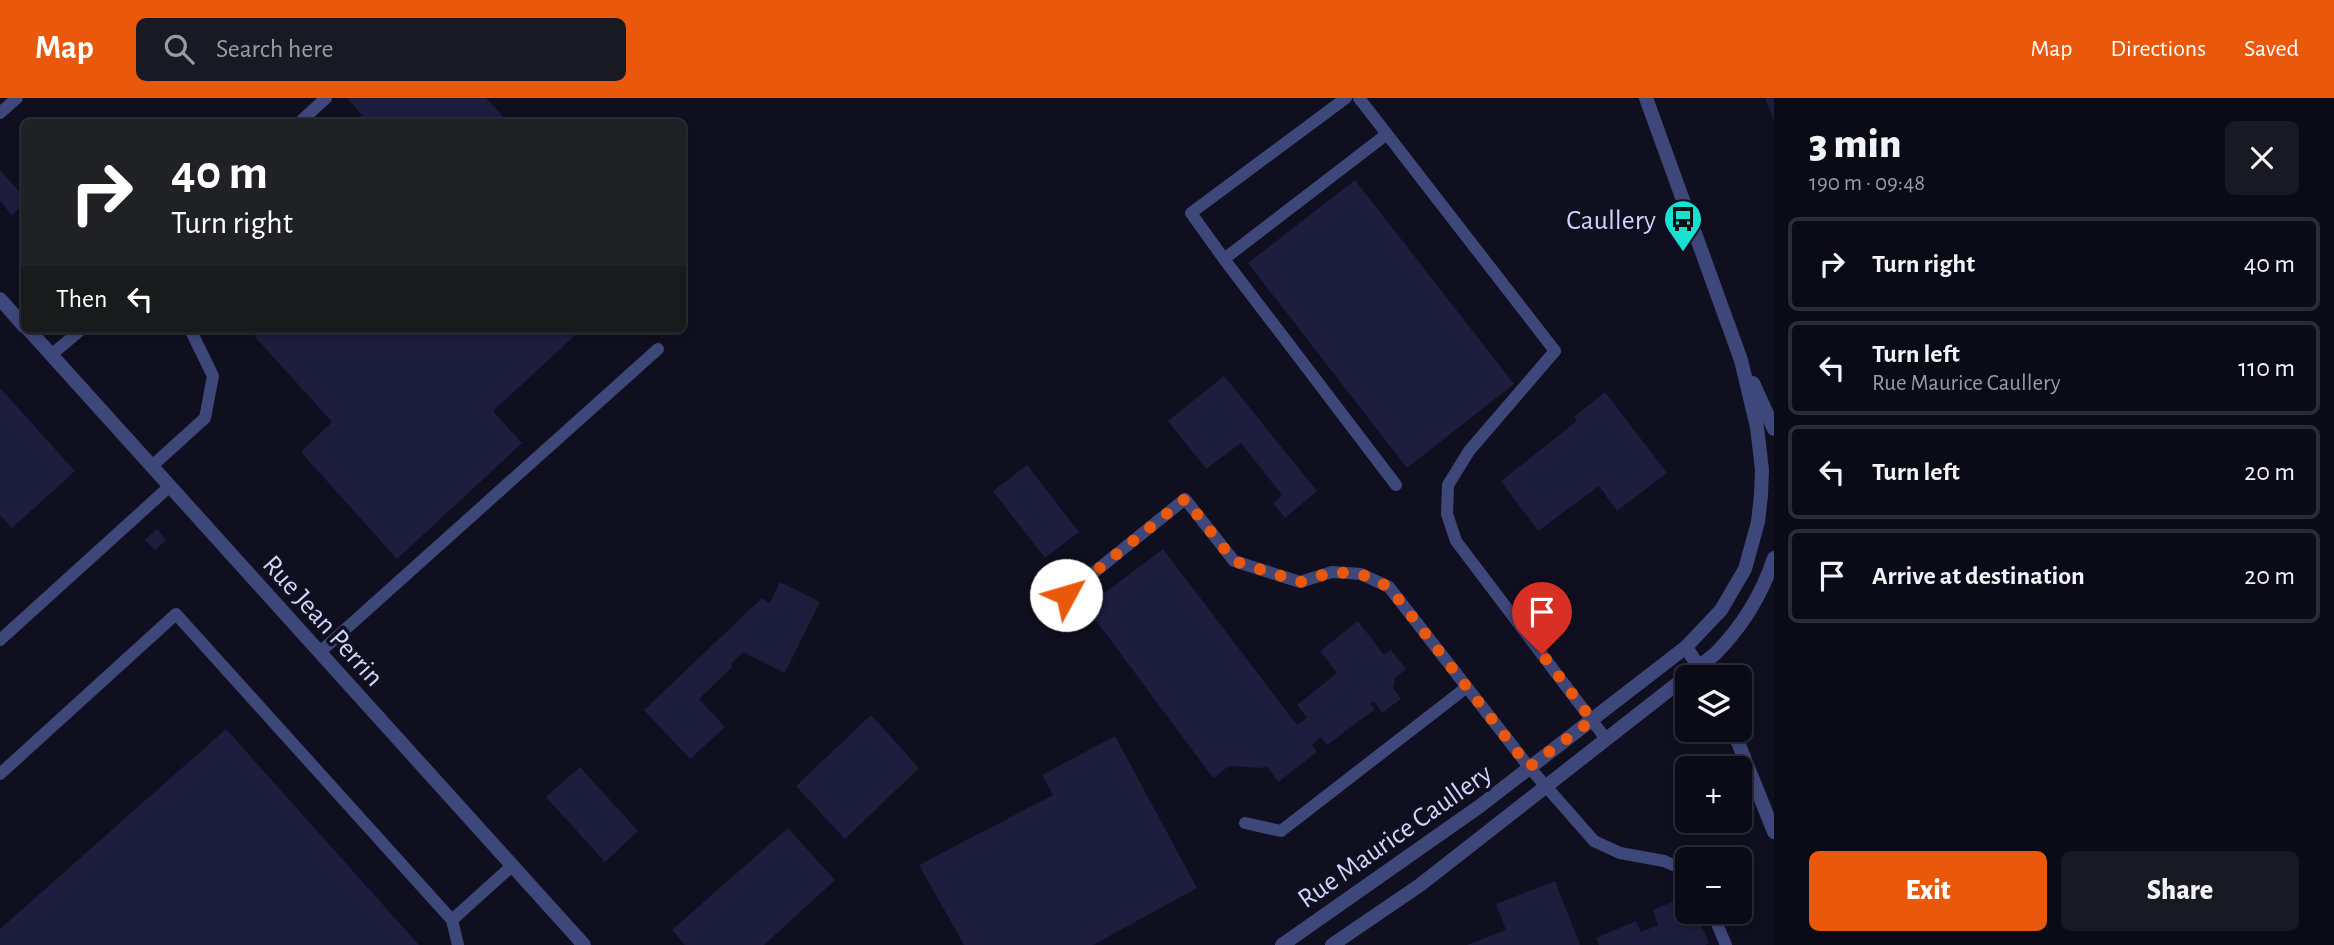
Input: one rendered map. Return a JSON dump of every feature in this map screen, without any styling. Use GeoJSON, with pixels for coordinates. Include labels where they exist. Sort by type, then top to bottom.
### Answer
{"type":"FeatureCollection","features":[{"type":"Feature","properties":{"kind":"street","name":"Rue Maurice Caullery"},"geometry":{"type":"LineString","coordinates":[[1646,98],[1741,360],[1774,429]]}},
{"type":"Feature","properties":{"kind":"street","name":"Rue Jean Perrin"},"geometry":{"type":"LineString","coordinates":[[0,299],[21,322]]}},
{"type":"Feature","properties":{"kind":"street","name":"Rue Jean Perrin"},"geometry":{"type":"LineString","coordinates":[[31,333],[584,945]]}},
{"type":"Feature","properties":{"kind":"street","name":"Rue Maurice Caullery"},"geometry":{"type":"LineString","coordinates":[[1282,945],[1480,806],[1686,648],[1721,610],[1745,569],[1758,522],[1762,470],[1760,448],[1741,360]]}},
{"type":"Feature","properties":{"kind":"street","name":"Rue Maurice Caullery"},"geometry":{"type":"LineString","coordinates":[[1708,665],[1742,624],[1774,558]]}},
{"type":"Feature","properties":{"kind":"street"},"geometry":{"type":"LineString","coordinates":[[1686,648],[1697,665]]}},
{"type":"Feature","properties":{"kind":"street","name":"Rue Maurice Caullery"},"geometry":{"type":"LineString","coordinates":[[1332,945],[1420,885],[1606,739],[1675,691]]}},
{"type":"Feature","properties":{"kind":"street"},"geometry":{"type":"LineString","coordinates":[[1739,742],[1774,832]]}},
{"type":"Feature","properties":{"kind":"lane"},"geometry":{"type":"LineString","coordinates":[[0,113],[17,98]]}},
{"type":"Feature","properties":{"kind":"lane"},"geometry":{"type":"LineString","coordinates":[[303,119],[326,98]]}},
{"type":"Feature","properties":{"kind":"lane"},"geometry":{"type":"LineString","coordinates":[[1346,98],[1191,213],[1396,485]]}},
{"type":"Feature","properties":{"kind":"lane"},"geometry":{"type":"LineString","coordinates":[[1359,98],[1555,351],[1469,451],[1448,485],[1447,514],[1456,541],[1606,739]]}},
{"type":"Feature","properties":{"kind":"lane"},"geometry":{"type":"LineString","coordinates":[[1224,259],[1387,134]]}},
{"type":"Feature","properties":{"kind":"lane"},"geometry":{"type":"LineString","coordinates":[[51,355],[77,333]]}},
{"type":"Feature","properties":{"kind":"lane"},"geometry":{"type":"LineString","coordinates":[[152,466],[205,418],[213,376],[192,333]]}},
{"type":"Feature","properties":{"kind":"lane"},"geometry":{"type":"LineString","coordinates":[[320,652],[658,349]]}},
{"type":"Feature","properties":{"kind":"lane"},"geometry":{"type":"LineString","coordinates":[[0,640],[170,486]]}},
{"type":"Feature","properties":{"kind":"lane"},"geometry":{"type":"LineString","coordinates":[[1066,595],[1185,499],[1234,561],[1300,582],[1332,572],[1361,574],[1389,587],[1529,767],[1594,841],[1620,853],[1664,861],[1675,866]]}},
{"type":"Feature","properties":{"kind":"lane"},"geometry":{"type":"LineString","coordinates":[[0,774],[176,614],[452,920],[457,945]]}},
{"type":"Feature","properties":{"kind":"lane"},"geometry":{"type":"LineString","coordinates":[[1245,823],[1281,831],[1467,687]]}},
{"type":"Feature","properties":{"kind":"lane"},"geometry":{"type":"LineString","coordinates":[[452,920],[513,865]]}},
{"type":"Feature","properties":{"kind":"lane"},"geometry":{"type":"LineString","coordinates":[[1717,924],[1726,945]]}},
{"type":"Feature","properties":{"kind":"building"},"geometry":{"type":"Polygon","coordinates":[[[347,98],[486,98],[505,119],[357,119],[362,115],[347,98]]]}},
{"type":"Feature","properties":{"kind":"building"},"geometry":{"type":"Polygon","coordinates":[[[1765,98],[1774,98],[1774,121],[1765,98]]]}},
{"type":"Feature","properties":{"kind":"building"},"geometry":{"type":"Polygon","coordinates":[[[0,170],[21,194],[21,206],[12,215],[0,201],[0,170]]]}},
{"type":"Feature","properties":{"kind":"building"},"geometry":{"type":"Polygon","coordinates":[[[1355,180],[1514,384],[1407,468],[1248,263],[1355,180]]]}},
{"type":"Feature","properties":{"kind":"building"},"geometry":{"type":"Polygon","coordinates":[[[252,333],[578,333],[493,411],[522,443],[397,559],[301,452],[332,422],[252,333]]]}},
{"type":"Feature","properties":{"kind":"building"},"geometry":{"type":"Polygon","coordinates":[[[1224,376],[1317,491],[1285,518],[1273,503],[1282,495],[1241,443],[1206,469],[1168,421],[1224,376]]]}},
{"type":"Feature","properties":{"kind":"building"},"geometry":{"type":"Polygon","coordinates":[[[0,388],[75,471],[12,528],[0,515],[0,388]]]}},
{"type":"Feature","properties":{"kind":"building"},"geometry":{"type":"Polygon","coordinates":[[[1605,392],[1667,473],[1617,511],[1599,486],[1538,531],[1501,481],[1577,421],[1574,417],[1605,392]]]}},
{"type":"Feature","properties":{"kind":"building"},"geometry":{"type":"Polygon","coordinates":[[[1027,465],[1079,532],[1045,558],[993,491],[1027,465]]]}},
{"type":"Feature","properties":{"kind":"building"},"geometry":{"type":"Polygon","coordinates":[[[157,529],[166,540],[155,550],[145,540],[157,529]]]}},
{"type":"Feature","properties":{"kind":"building"},"geometry":{"type":"Polygon","coordinates":[[[1163,549],[1297,725],[1307,718],[1297,705],[1337,673],[1320,651],[1358,621],[1384,655],[1391,650],[1406,669],[1395,678],[1393,688],[1401,699],[1382,713],[1374,701],[1370,704],[1375,709],[1327,745],[1321,737],[1312,745],[1317,752],[1278,782],[1267,766],[1229,766],[1213,778],[1086,607],[1163,549]]]}},
{"type":"Feature","properties":{"kind":"building"},"geometry":{"type":"Polygon","coordinates":[[[780,582],[820,602],[785,673],[743,652],[731,664],[733,666],[699,699],[725,727],[690,759],[644,710],[762,598],[770,603],[780,582]]]}},
{"type":"Feature","properties":{"kind":"building"},"geometry":{"type":"Polygon","coordinates":[[[871,715],[919,768],[845,839],[796,786],[871,715]]]}},
{"type":"Feature","properties":{"kind":"building"},"geometry":{"type":"Polygon","coordinates":[[[226,729],[419,945],[0,945],[0,929],[226,729]]]}},
{"type":"Feature","properties":{"kind":"building"},"geometry":{"type":"Polygon","coordinates":[[[1115,736],[1197,888],[1093,945],[964,945],[919,865],[1053,795],[1042,775],[1115,736]]]}},
{"type":"Feature","properties":{"kind":"building"},"geometry":{"type":"Polygon","coordinates":[[[580,767],[638,831],[605,862],[546,797],[580,767]]]}},
{"type":"Feature","properties":{"kind":"building"},"geometry":{"type":"Polygon","coordinates":[[[788,828],[835,880],[764,945],[685,945],[672,930],[788,828]]]}},
{"type":"Feature","properties":{"kind":"building"},"geometry":{"type":"Polygon","coordinates":[[[1555,881],[1580,945],[1467,945],[1506,930],[1496,904],[1555,881]]]}},
{"type":"Feature","properties":{"kind":"building"},"geometry":{"type":"Polygon","coordinates":[[[1675,901],[1675,924],[1701,924],[1709,943],[1599,945],[1596,938],[1636,921],[1641,932],[1658,925],[1653,910],[1675,901]]]}},
{"type":"Feature","properties":{"kind":"place","name":"Caullery"},"geometry":{"type":"Point","coordinates":[1683,253]}},
{"type":"Feature","properties":{"kind":"route"},"geometry":{"type":"LineString","coordinates":[[1066,595],[1185,499],[1234,561],[1300,582],[1332,572],[1361,574],[1389,587],[1529,767],[1592,720],[1542,654]]}}]}
